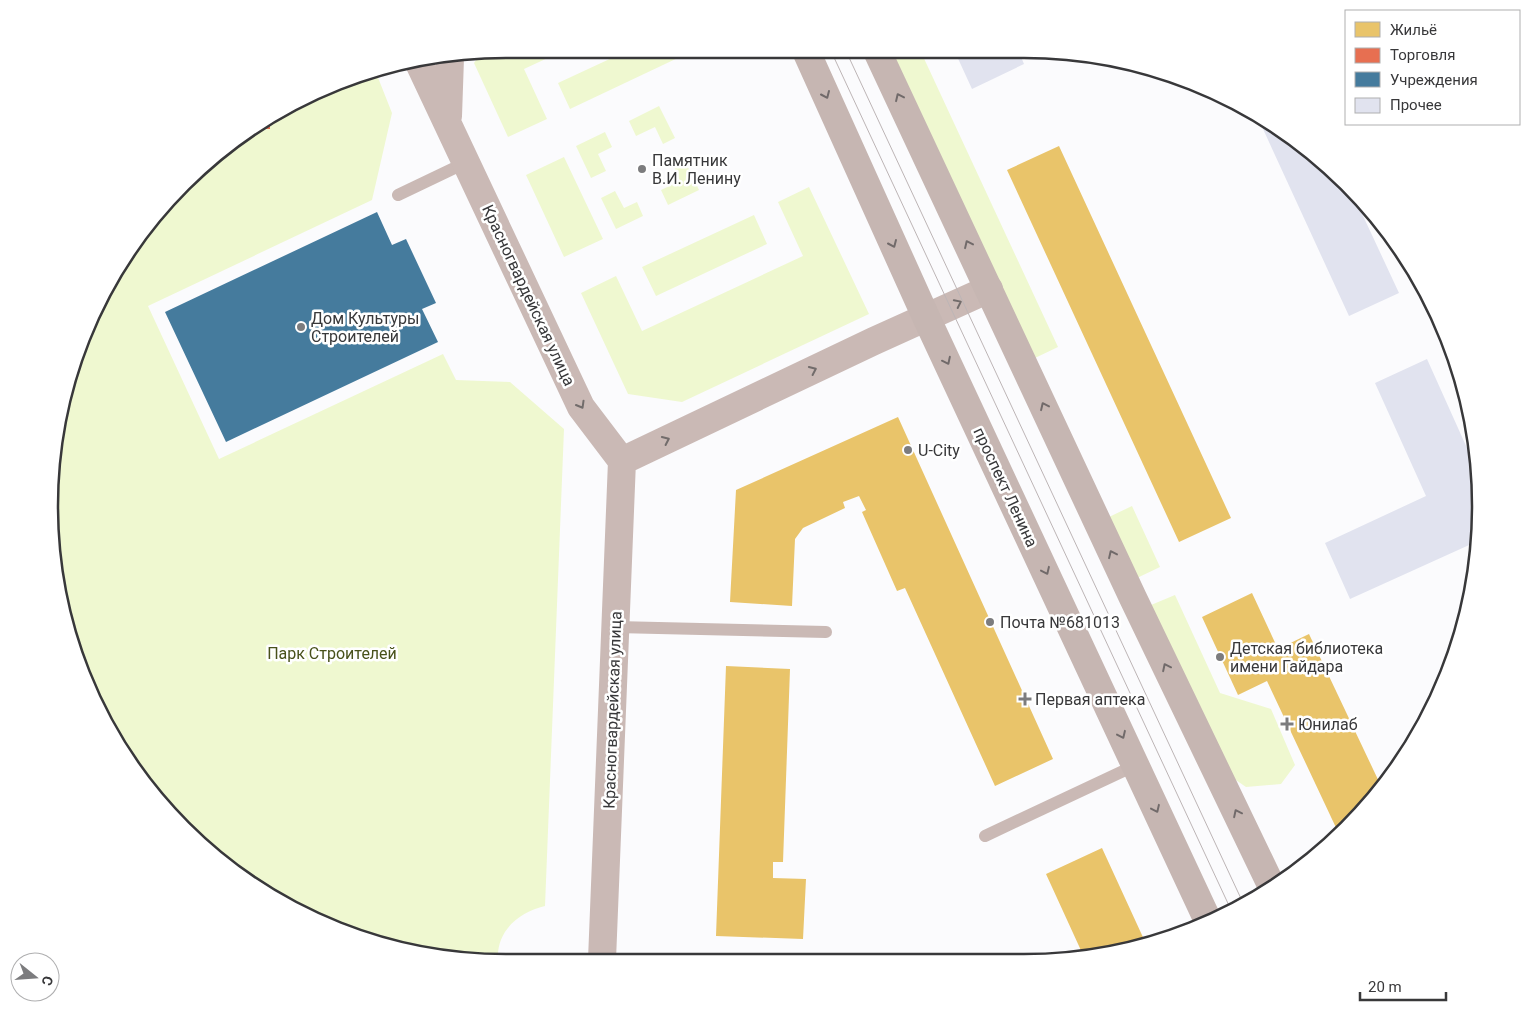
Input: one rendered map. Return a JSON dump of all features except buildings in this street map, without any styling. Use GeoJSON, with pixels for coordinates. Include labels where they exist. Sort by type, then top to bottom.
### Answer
{"type":"FeatureCollection","features":[{"type":"Feature","properties":{"kind":"highway","name":"проспект Ленина"},"geometry":{"type":"LineString","coordinates":[[809,57],[926,317],[1206,916]]}},
{"type":"Feature","properties":{"kind":"highway"},"geometry":{"type":"LineString","coordinates":[[881,57],[1137,607],[1269,881]]}},
{"type":"Feature","properties":{"kind":"street","name":"Красногвардейская улица"},"geometry":{"type":"LineString","coordinates":[[448,122],[450,61]]}},
{"type":"Feature","properties":{"kind":"street","name":"Красногвардейская улица"},"geometry":{"type":"LineString","coordinates":[[420,66],[581,407],[622,460],[602,955]]}},
{"type":"Feature","properties":{"kind":"street"},"geometry":{"type":"LineString","coordinates":[[622,460],[989,289]]}},
{"type":"Feature","properties":{"kind":"lane"},"geometry":{"type":"LineString","coordinates":[[398,195],[467,162]]}},
{"type":"Feature","properties":{"kind":"lane"},"geometry":{"type":"LineString","coordinates":[[616,627],[826,632]]}},
{"type":"Feature","properties":{"kind":"lane"},"geometry":{"type":"LineString","coordinates":[[985,836],[1136,765]]}},
{"type":"Feature","properties":{"kind":"green space"},"geometry":{"type":"Polygon","coordinates":[[[550,57],[524,69],[547,119],[508,137],[474,63],[478,58],[550,57]]]}},
{"type":"Feature","properties":{"kind":"green space"},"geometry":{"type":"Polygon","coordinates":[[[614,57],[680,57],[570,109],[558,83],[614,57]]]}},
{"type":"Feature","properties":{"kind":"green space"},"geometry":{"type":"Polygon","coordinates":[[[895,57],[923,57],[1058,347],[1035,358],[895,57]]]}},
{"type":"Feature","properties":{"kind":"green space","name":"Парк Строителей"},"geometry":{"type":"Polygon","coordinates":[[[378,77],[392,113],[372,200],[148,306],[219,459],[443,354],[456,380],[510,382],[564,429],[545,906],[526,913],[511,924],[501,940],[498,955],[447,951],[419,946],[362,931],[308,908],[282,894],[233,862],[210,843],[169,802],[150,779],[133,755],[104,704],[81,650],[66,593],[61,565],[58,535],[58,477],[66,419],[81,362],[92,334],[104,308],[133,257],[169,210],[210,169],[233,150],[257,133],[308,104],[334,92],[378,77]]]}},
{"type":"Feature","properties":{"kind":"green space"},"geometry":{"type":"Polygon","coordinates":[[[659,106],[675,138],[663,144],[655,127],[636,136],[629,121],[659,106]]]}},
{"type":"Feature","properties":{"kind":"green space"},"geometry":{"type":"Polygon","coordinates":[[[605,132],[612,147],[598,154],[606,171],[591,178],[576,146],[605,132]]]}},
{"type":"Feature","properties":{"kind":"green space"},"geometry":{"type":"Polygon","coordinates":[[[564,157],[603,239],[564,257],[526,175],[564,157]]]}},
{"type":"Feature","properties":{"kind":"green space"},"geometry":{"type":"Polygon","coordinates":[[[685,161],[699,190],[668,205],[661,190],[680,181],[674,167],[685,161]]]}},
{"type":"Feature","properties":{"kind":"green space"},"geometry":{"type":"Polygon","coordinates":[[[809,187],[869,314],[682,402],[628,394],[581,293],[616,276],[642,331],[803,256],[778,202],[809,187]]]}},
{"type":"Feature","properties":{"kind":"green space"},"geometry":{"type":"Polygon","coordinates":[[[615,191],[624,208],[637,202],[643,216],[616,229],[601,198],[615,191]]]}},
{"type":"Feature","properties":{"kind":"green space"},"geometry":{"type":"Polygon","coordinates":[[[754,215],[767,244],[656,296],[642,267],[754,215]]]}},
{"type":"Feature","properties":{"kind":"green space"},"geometry":{"type":"Polygon","coordinates":[[[1132,506],[1160,567],[1137,578],[1109,517],[1132,506]]]}},
{"type":"Feature","properties":{"kind":"green space"},"geometry":{"type":"Polygon","coordinates":[[[1175,595],[1220,693],[1271,709],[1295,765],[1281,784],[1246,787],[1230,776],[1151,605],[1175,595]]]}},
{"type":"Feature","properties":{"kind":"tram line"},"geometry":{"type":"LineString","coordinates":[[834,57],[1229,904]]}},
{"type":"Feature","properties":{"kind":"tram line"},"geometry":{"type":"LineString","coordinates":[[849,57],[1241,898]]}},
{"type":"Feature","properties":{"kind":"place","name":"Памятник В.И. Ленину"},"geometry":{"type":"Point","coordinates":[642,169]}},
{"type":"Feature","properties":{"kind":"place","name":"Дом Культуры Строителей"},"geometry":{"type":"Point","coordinates":[301,327]}},
{"type":"Feature","properties":{"kind":"place","name":"U-City"},"geometry":{"type":"Point","coordinates":[908,450]}},
{"type":"Feature","properties":{"kind":"place","name":"Почта №681013"},"geometry":{"type":"Point","coordinates":[990,622]}},
{"type":"Feature","properties":{"kind":"place","name":"Детская библиотека имени Гайдара"},"geometry":{"type":"Point","coordinates":[1220,657]}},
{"type":"Feature","properties":{"kind":"place","name":"Первая аптека"},"geometry":{"type":"Point","coordinates":[1025,699]}},
{"type":"Feature","properties":{"kind":"place","name":"Юнилаб"},"geometry":{"type":"Point","coordinates":[1287,724]}}]}
